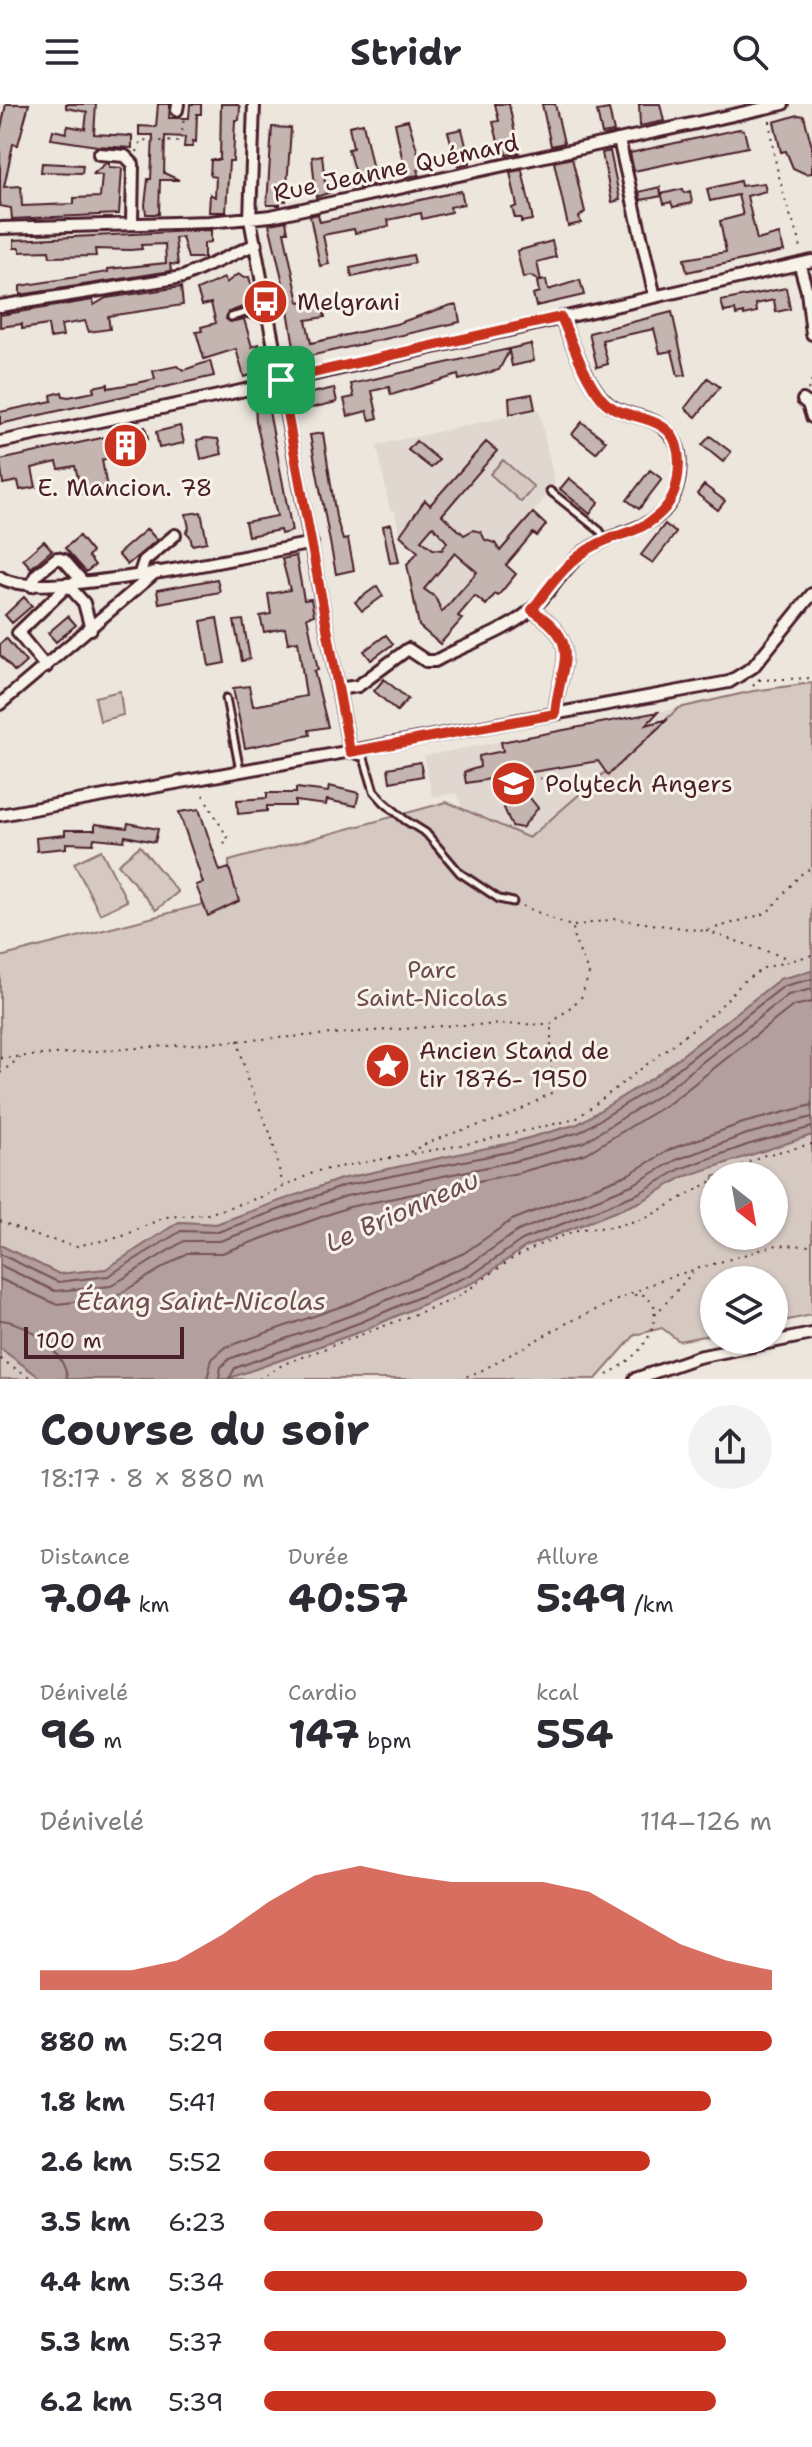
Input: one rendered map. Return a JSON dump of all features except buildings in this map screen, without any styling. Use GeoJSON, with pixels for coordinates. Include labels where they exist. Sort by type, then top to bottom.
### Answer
{"type":"FeatureCollection","features":[{"type":"Feature","properties":{"kind":"street"},"geometry":{"type":"LineString","coordinates":[[254,104],[250,219],[350,752]]}},
{"type":"Feature","properties":{"kind":"street","name":"Rue Jeanne Quémard"},"geometry":{"type":"LineString","coordinates":[[0,228],[250,219],[783,104]]}},
{"type":"Feature","properties":{"kind":"street"},"geometry":{"type":"LineString","coordinates":[[619,140],[655,297]]}},
{"type":"Feature","properties":{"kind":"street"},"geometry":{"type":"LineString","coordinates":[[99,154],[125,156],[133,164],[132,223]]}},
{"type":"Feature","properties":{"kind":"street"},"geometry":{"type":"LineString","coordinates":[[0,306],[183,277],[256,244]]}},
{"type":"Feature","properties":{"kind":"street"},"geometry":{"type":"LineString","coordinates":[[0,442],[805,261],[812,334]]}},
{"type":"Feature","properties":{"kind":"street"},"geometry":{"type":"LineString","coordinates":[[338,689],[358,686],[408,649],[426,661],[435,661],[532,610],[568,565],[606,540],[639,529],[665,510],[677,489],[680,456],[675,442],[659,423],[618,410],[602,399],[561,317]]}},
{"type":"Feature","properties":{"kind":"street"},"geometry":{"type":"LineString","coordinates":[[803,400],[808,404],[812,417]]}},
{"type":"Feature","properties":{"kind":"street"},"geometry":{"type":"LineString","coordinates":[[140,573],[144,561],[175,535]]}},
{"type":"Feature","properties":{"kind":"street"},"geometry":{"type":"LineString","coordinates":[[0,577],[32,586],[68,585],[312,543]]}},
{"type":"Feature","properties":{"kind":"street"},"geometry":{"type":"LineString","coordinates":[[32,586],[36,575],[57,558],[64,560],[83,582]]}},
{"type":"Feature","properties":{"kind":"street"},"geometry":{"type":"LineString","coordinates":[[0,704],[157,570]]}},
{"type":"Feature","properties":{"kind":"street"},"geometry":{"type":"LineString","coordinates":[[68,585],[84,603],[91,629]]}},
{"type":"Feature","properties":{"kind":"street"},"geometry":{"type":"LineString","coordinates":[[46,667],[18,633],[68,585]]}},
{"type":"Feature","properties":{"kind":"street"},"geometry":{"type":"LineString","coordinates":[[0,815],[729,682],[753,667],[812,594]]}},
{"type":"Feature","properties":{"kind":"street"},"geometry":{"type":"LineString","coordinates":[[532,610],[559,632],[567,653],[555,714]]}},
{"type":"Feature","properties":{"kind":"street"},"geometry":{"type":"LineString","coordinates":[[635,1379],[698,1357],[812,1334]]}},
{"type":"Feature","properties":{"kind":"lane"},"geometry":{"type":"LineString","coordinates":[[231,317],[245,313],[270,319]]}},
{"type":"Feature","properties":{"kind":"lane"},"geometry":{"type":"LineString","coordinates":[[550,491],[600,531],[606,540]]}},
{"type":"Feature","properties":{"kind":"lane"},"geometry":{"type":"LineString","coordinates":[[226,698],[240,772]]}},
{"type":"Feature","properties":{"kind":"lane"},"geometry":{"type":"LineString","coordinates":[[350,752],[364,758],[374,791],[426,833],[460,873],[499,899],[513,902]]}},
{"type":"Feature","properties":{"kind":"path"},"geometry":{"type":"LineString","coordinates":[[137,152],[141,140],[181,142],[180,110]]}},
{"type":"Feature","properties":{"kind":"path"},"geometry":{"type":"LineString","coordinates":[[770,121],[772,146],[805,261]]}},
{"type":"Feature","properties":{"kind":"path"},"geometry":{"type":"LineString","coordinates":[[753,686],[762,676]]}},
{"type":"Feature","properties":{"kind":"path"},"geometry":{"type":"LineString","coordinates":[[759,680],[812,678]]}},
{"type":"Feature","properties":{"kind":"path"},"geometry":{"type":"LineString","coordinates":[[524,783],[555,774]]}},
{"type":"Feature","properties":{"kind":"path"},"geometry":{"type":"LineString","coordinates":[[495,783],[518,784]]}},
{"type":"Feature","properties":{"kind":"path"},"geometry":{"type":"LineString","coordinates":[[203,795],[229,840],[219,846]]}},
{"type":"Feature","properties":{"kind":"path"},"geometry":{"type":"LineString","coordinates":[[705,931],[767,913],[800,875],[812,867]]}},
{"type":"Feature","properties":{"kind":"path"},"geometry":{"type":"LineString","coordinates":[[513,902],[573,927],[614,919],[705,931],[790,959]]}},
{"type":"Feature","properties":{"kind":"path"},"geometry":{"type":"LineString","coordinates":[[0,1058],[238,1038],[456,1025],[551,1024],[576,1005],[586,989],[589,974],[574,939],[573,927]]}},
{"type":"Feature","properties":{"kind":"path"},"geometry":{"type":"LineString","coordinates":[[0,1221],[33,1235],[76,1246],[121,1237],[165,1217],[208,1214],[317,1171],[472,1143],[576,1119],[716,1011],[744,981],[764,968],[812,955]]}},
{"type":"Feature","properties":{"kind":"path"},"geometry":{"type":"LineString","coordinates":[[406,1154],[469,1126],[487,1123],[521,1109],[551,1093],[551,1024]]}},
{"type":"Feature","properties":{"kind":"path"},"geometry":{"type":"LineString","coordinates":[[238,1038],[247,1079],[271,1135],[284,1186]]}},
{"type":"Feature","properties":{"kind":"path"},"geometry":{"type":"LineString","coordinates":[[0,1073],[22,1056]]}},
{"type":"Feature","properties":{"kind":"path"},"geometry":{"type":"LineString","coordinates":[[749,1162],[761,1156],[812,1144]]}},
{"type":"Feature","properties":{"kind":"path"},"geometry":{"type":"LineString","coordinates":[[259,1379],[284,1364],[455,1299],[512,1259],[539,1245],[580,1229],[613,1227],[646,1218],[700,1188]]}},
{"type":"Feature","properties":{"kind":"path"},"geometry":{"type":"LineString","coordinates":[[459,1379],[628,1295],[696,1269],[777,1245],[812,1246]]}},
{"type":"Feature","properties":{"kind":"path"},"geometry":{"type":"LineString","coordinates":[[654,1316],[681,1282],[696,1269]]}},
{"type":"Feature","properties":{"kind":"path"},"geometry":{"type":"LineString","coordinates":[[607,1375],[641,1352],[648,1341],[654,1304],[649,1297],[628,1295]]}},
{"type":"Feature","properties":{"kind":"path"},"geometry":{"type":"LineString","coordinates":[[0,1359],[33,1379]]}},
{"type":"Feature","properties":{"kind":"shaded area"},"geometry":{"type":"Polygon","coordinates":[[[539,410],[555,485],[533,513],[546,525],[537,536],[533,534],[506,565],[516,574],[498,596],[495,595],[486,605],[475,597],[459,616],[462,619],[440,644],[418,625],[407,564],[418,552],[400,535],[395,510],[390,511],[377,445],[539,410]]]}},
{"type":"Feature","properties":{"kind":"shaded area","name":"Polytech Angers"},"geometry":{"type":"Polygon","coordinates":[[[679,708],[517,859],[481,866],[457,793],[432,797],[424,756],[679,708]]]}},
{"type":"Feature","properties":{"kind":"green space"},"geometry":{"type":"Polygon","coordinates":[[[503,460],[534,487],[521,502],[490,474],[503,460]]]}},
{"type":"Feature","properties":{"kind":"green space","name":"Parc Saint-Nicolas"},"geometry":{"type":"Polygon","coordinates":[[[812,683],[812,971],[780,979],[654,1077],[578,1124],[511,1143],[341,1179],[216,1224],[179,1222],[106,1269],[59,1274],[0,1245],[0,957],[231,897],[229,861],[447,802],[529,838],[679,708],[753,691],[812,683]]]}},
{"type":"Feature","properties":{"kind":"green space"},"geometry":{"type":"Polygon","coordinates":[[[120,691],[123,715],[100,721],[95,697],[120,691]]]}},
{"type":"Feature","properties":{"kind":"green space"},"geometry":{"type":"Polygon","coordinates":[[[140,846],[178,892],[156,910],[118,864],[140,846]]]}},
{"type":"Feature","properties":{"kind":"green space"},"geometry":{"type":"Polygon","coordinates":[[[101,850],[127,901],[100,914],[74,863],[101,850]]]}},
{"type":"Feature","properties":{"kind":"green space"},"geometry":{"type":"Polygon","coordinates":[[[812,1135],[812,1315],[788,1320],[788,1266],[700,1266],[700,1337],[679,1341],[662,1328],[635,1335],[596,1379],[227,1379],[362,1331],[479,1280],[525,1247],[642,1201],[683,1177],[700,1171],[700,1250],[788,1250],[788,1162],[729,1162],[812,1135]]]}},
{"type":"Feature","properties":{"kind":"green space"},"geometry":{"type":"Polygon","coordinates":[[[0,1348],[39,1377],[42,1379],[0,1379],[0,1348]]]}},
{"type":"Feature","properties":{"kind":"water","name":"Étang Saint-Nicolas"},"geometry":{"type":"Polygon","coordinates":[[[812,971],[812,1135],[729,1162],[700,1162],[700,1171],[683,1177],[642,1201],[525,1247],[479,1280],[362,1331],[227,1379],[42,1379],[0,1348],[0,1245],[59,1274],[106,1269],[179,1222],[216,1224],[341,1179],[511,1143],[578,1124],[654,1077],[780,979],[812,971]]]}},
{"type":"Feature","properties":{"kind":"place","name":"Melgrani"},"geometry":{"type":"Point","coordinates":[266,302]}},
{"type":"Feature","properties":{"kind":"place","name":"E. Mancion. 78"},"geometry":{"type":"Point","coordinates":[125,446]}},
{"type":"Feature","properties":{"kind":"place","name":"Polytech Angers"},"geometry":{"type":"Point","coordinates":[514,784]}},
{"type":"Feature","properties":{"kind":"place","name":"Ancien Stand de tir 1876- 1950"},"geometry":{"type":"Point","coordinates":[388,1065]}},
{"type":"Feature","properties":{"kind":"route"},"geometry":{"type":"LineString","coordinates":[[561,317],[602,399],[618,410],[659,423],[669,434],[675,442],[680,460],[677,489],[665,510],[639,529],[585,551],[568,565],[532,610],[559,632],[567,653],[555,714],[350,752],[281,380],[561,317]]}},
{"type":"Feature","properties":{"kind":"water label","name":"Le Brionneau"},"geometry":{"type":"Point","coordinates":[402,1211]}}]}
